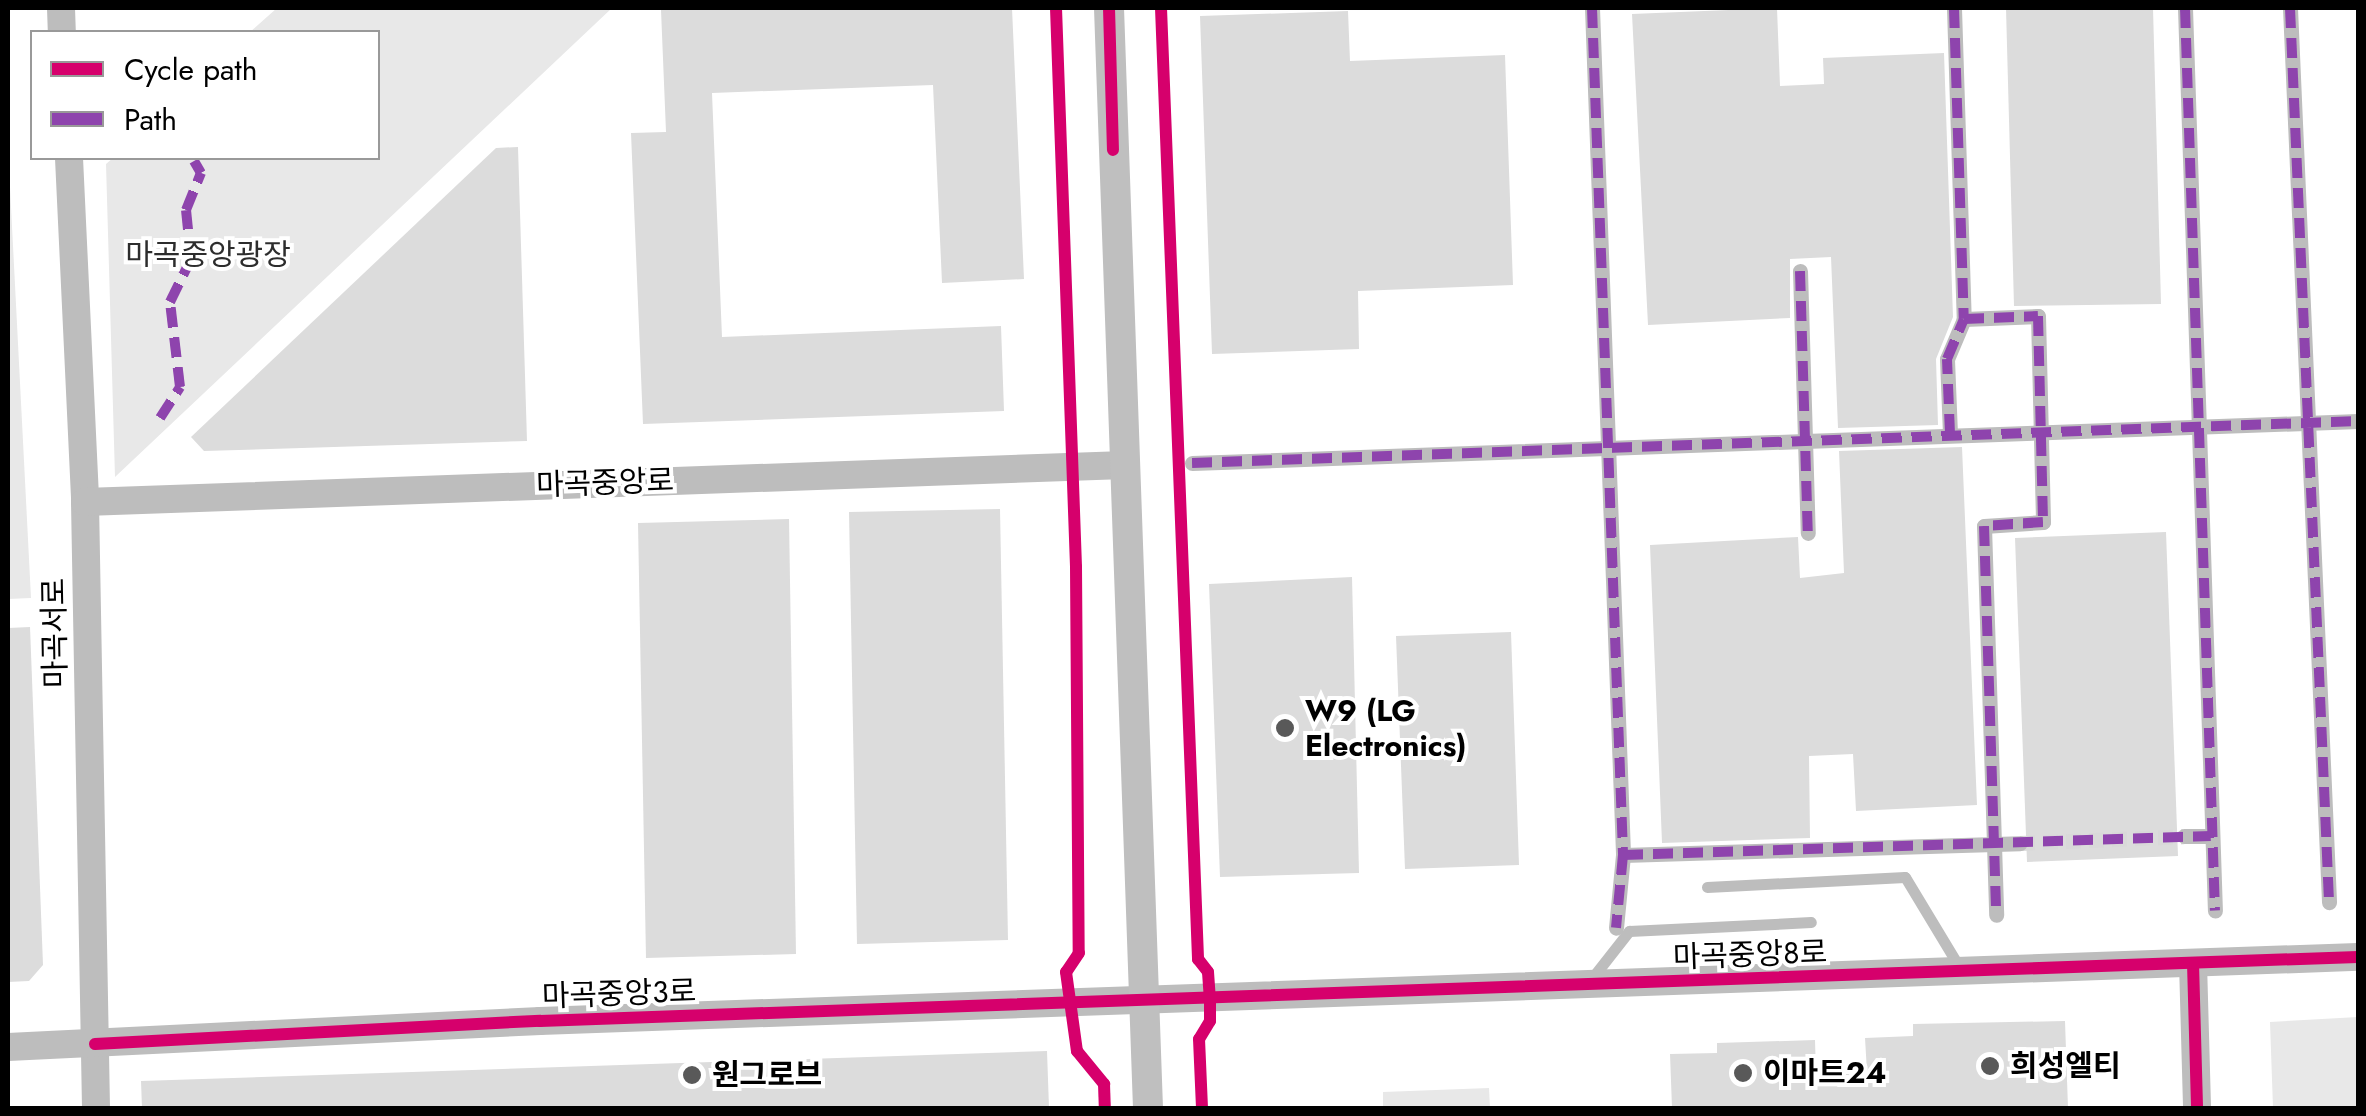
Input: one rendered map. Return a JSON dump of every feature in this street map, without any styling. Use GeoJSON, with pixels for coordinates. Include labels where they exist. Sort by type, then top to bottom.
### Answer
{"type":"FeatureCollection","features":[{"type":"Feature","properties":{"kind":"main road"},"geometry":{"type":"LineString","coordinates":[[1109,8],[1148,1108]]}},
{"type":"Feature","properties":{"kind":"street"},"geometry":{"type":"LineString","coordinates":[[1592,8],[1623,854],[1616,928]]}},
{"type":"Feature","properties":{"kind":"street"},"geometry":{"type":"LineString","coordinates":[[1950,434],[1948,359],[1964,319],[1954,8]]}},
{"type":"Feature","properties":{"kind":"street"},"geometry":{"type":"LineString","coordinates":[[2184,8],[2214,912]]}},
{"type":"Feature","properties":{"kind":"street"},"geometry":{"type":"LineString","coordinates":[[2290,8],[2329,902]]}},
{"type":"Feature","properties":{"kind":"street","name":"마곡서로"},"geometry":{"type":"LineString","coordinates":[[69,160],[85,502],[96,1108]]}},
{"type":"Feature","properties":{"kind":"street"},"geometry":{"type":"LineString","coordinates":[[1800,271],[1808,534]]}},
{"type":"Feature","properties":{"kind":"street"},"geometry":{"type":"LineString","coordinates":[[1964,319],[2038,316],[2043,522],[1984,526],[1996,915]]}},
{"type":"Feature","properties":{"kind":"street"},"geometry":{"type":"LineString","coordinates":[[1192,464],[1608,444],[2358,421]]}},
{"type":"Feature","properties":{"kind":"street","name":"마곡중앙로"},"geometry":{"type":"LineString","coordinates":[[85,502],[1124,465]]}},
{"type":"Feature","properties":{"kind":"street"},"geometry":{"type":"LineString","coordinates":[[2184,836],[2210,836]]}},
{"type":"Feature","properties":{"kind":"street"},"geometry":{"type":"LineString","coordinates":[[1623,854],[2020,843]]}},
{"type":"Feature","properties":{"kind":"street","name":"마곡중앙8로"},"geometry":{"type":"LineString","coordinates":[[1144,1003],[2358,957]]}},
{"type":"Feature","properties":{"kind":"street"},"geometry":{"type":"LineString","coordinates":[[2193,963],[2197,1108]]}},
{"type":"Feature","properties":{"kind":"street","name":"마곡중앙3로"},"geometry":{"type":"LineString","coordinates":[[8,1047],[540,1020],[1144,1003]]}},
{"type":"Feature","properties":{"kind":"lane"},"geometry":{"type":"LineString","coordinates":[[1707,887],[1904,878],[1962,972]]}},
{"type":"Feature","properties":{"kind":"lane"},"geometry":{"type":"LineString","coordinates":[[1585,987],[1629,932],[1810,922]]}},
{"type":"Feature","properties":{"kind":"green space","name":"마곡중앙광장"},"geometry":{"type":"Polygon","coordinates":[[[277,8],[612,8],[115,477],[106,164],[111,160],[380,160],[380,30],[252,30],[277,8]]]}},
{"type":"Feature","properties":{"kind":"green space"},"geometry":{"type":"Polygon","coordinates":[[[10,187],[31,598],[8,599],[8,202],[10,187]]]}},
{"type":"Feature","properties":{"kind":"green space"},"geometry":{"type":"Polygon","coordinates":[[[2358,1017],[2358,1108],[2273,1108],[2270,1022],[2358,1017]]]}},
{"type":"Feature","properties":{"kind":"green space"},"geometry":{"type":"Polygon","coordinates":[[[1489,1088],[1490,1108],[1383,1108],[1383,1092],[1489,1088]]]}},
{"type":"Feature","properties":{"kind":"building"},"geometry":{"type":"Polygon","coordinates":[[[1012,8],[1024,279],[942,283],[933,85],[712,93],[722,337],[1001,326],[1004,411],[643,424],[631,133],[666,132],[661,10],[1012,8]]]}},
{"type":"Feature","properties":{"kind":"building"},"geometry":{"type":"Polygon","coordinates":[[[1777,8],[1780,86],[1824,84],[1823,58],[1944,53],[1953,317],[1936,359],[1938,425],[1838,428],[1831,257],[1790,259],[1790,318],[1648,325],[1632,14],[1777,8]]]}},
{"type":"Feature","properties":{"kind":"building"},"geometry":{"type":"Polygon","coordinates":[[[2006,8],[2153,8],[2161,304],[2014,306],[2006,8]]]}},
{"type":"Feature","properties":{"kind":"building"},"geometry":{"type":"Polygon","coordinates":[[[1348,11],[1350,61],[1505,55],[1513,285],[1358,291],[1359,349],[1212,354],[1200,16],[1348,11]]]}},
{"type":"Feature","properties":{"kind":"building"},"geometry":{"type":"Polygon","coordinates":[[[518,147],[527,441],[204,451],[191,437],[496,148],[518,147]]]}},
{"type":"Feature","properties":{"kind":"building"},"geometry":{"type":"Polygon","coordinates":[[[1962,447],[1977,805],[1856,811],[1853,754],[1809,756],[1810,838],[1662,843],[1650,545],[1798,537],[1800,578],[1844,573],[1839,451],[1962,447]]]}},
{"type":"Feature","properties":{"kind":"building"},"geometry":{"type":"Polygon","coordinates":[[[1000,509],[1008,940],[857,944],[849,512],[1000,509]]]}},
{"type":"Feature","properties":{"kind":"building"},"geometry":{"type":"Polygon","coordinates":[[[789,519],[796,954],[646,958],[638,523],[789,519]]]}},
{"type":"Feature","properties":{"kind":"building"},"geometry":{"type":"Polygon","coordinates":[[[2166,532],[2178,856],[2027,862],[2015,538],[2166,532]]]}},
{"type":"Feature","properties":{"kind":"building","name":"W9 (LG Electronics)"},"geometry":{"type":"Polygon","coordinates":[[[1352,577],[1359,873],[1220,877],[1209,584],[1352,577]]]}},
{"type":"Feature","properties":{"kind":"building"},"geometry":{"type":"Polygon","coordinates":[[[30,627],[43,965],[29,981],[8,982],[8,628],[30,627]]]}},
{"type":"Feature","properties":{"kind":"building"},"geometry":{"type":"Polygon","coordinates":[[[1511,632],[1519,865],[1405,869],[1396,636],[1511,632]]]}},
{"type":"Feature","properties":{"kind":"building"},"geometry":{"type":"Polygon","coordinates":[[[2065,1021],[2068,1108],[1672,1108],[1670,1054],[1717,1053],[1717,1043],[1815,1040],[1816,1074],[1867,1072],[1865,1038],[1913,1036],[1913,1024],[2065,1021]]]}},
{"type":"Feature","properties":{"kind":"building","name":"원그로브"},"geometry":{"type":"Polygon","coordinates":[[[1047,1051],[1049,1108],[142,1108],[141,1081],[1047,1051]]]}},
{"type":"Feature","properties":{"kind":"tunnel"},"geometry":{"type":"LineString","coordinates":[[2020,843],[2184,836]]}},
{"type":"Feature","properties":{"kind":"marked path"},"geometry":{"type":"LineString","coordinates":[[1592,8],[1623,855],[1616,928]]}},
{"type":"Feature","properties":{"kind":"marked path"},"geometry":{"type":"LineString","coordinates":[[1954,8],[1964,319],[2038,316],[2043,522],[1984,526],[1996,915]]}},
{"type":"Feature","properties":{"kind":"marked path"},"geometry":{"type":"LineString","coordinates":[[2185,8],[2215,911]]}},
{"type":"Feature","properties":{"kind":"marked path"},"geometry":{"type":"LineString","coordinates":[[2290,8],[2329,902]]}},
{"type":"Feature","properties":{"kind":"marked path"},"geometry":{"type":"LineString","coordinates":[[160,418],[180,387],[170,302],[191,259],[186,210],[201,173],[194,161]]}},
{"type":"Feature","properties":{"kind":"marked path"},"geometry":{"type":"LineString","coordinates":[[1800,271],[1808,533]]}},
{"type":"Feature","properties":{"kind":"marked path"},"geometry":{"type":"LineString","coordinates":[[1950,434],[1947,359],[1964,319]]}},
{"type":"Feature","properties":{"kind":"marked path"},"geometry":{"type":"LineString","coordinates":[[1192,463],[2358,421]]}},
{"type":"Feature","properties":{"kind":"marked path"},"geometry":{"type":"LineString","coordinates":[[1623,855],[2211,836]]}},
{"type":"Feature","properties":{"kind":"cycle path"},"geometry":{"type":"LineString","coordinates":[[1056,8],[1076,567],[1079,953],[1066,972],[1077,1051],[1104,1084],[1105,1108]]}},
{"type":"Feature","properties":{"kind":"cycle path"},"geometry":{"type":"LineString","coordinates":[[1109,8],[1113,150]]}},
{"type":"Feature","properties":{"kind":"cycle path"},"geometry":{"type":"LineString","coordinates":[[1161,8],[1198,959],[1208,972],[1210,1001],[1210,1021],[1199,1039],[1202,1108]]}},
{"type":"Feature","properties":{"kind":"cycle path"},"geometry":{"type":"LineString","coordinates":[[95,1044],[540,1021],[2358,957]]}},
{"type":"Feature","properties":{"kind":"cycle path"},"geometry":{"type":"LineString","coordinates":[[2193,963],[2197,1108]]}},
{"type":"Feature","properties":{"kind":"place","name":"W9 (LG Electronics)"},"geometry":{"type":"Point","coordinates":[1285,728]}},
{"type":"Feature","properties":{"kind":"place","name":"희성엘티"},"geometry":{"type":"Point","coordinates":[1990,1066]}},
{"type":"Feature","properties":{"kind":"place","name":"이마트24"},"geometry":{"type":"Point","coordinates":[1743,1073]}},
{"type":"Feature","properties":{"kind":"place","name":"원그로브"},"geometry":{"type":"Point","coordinates":[692,1075]}}]}
